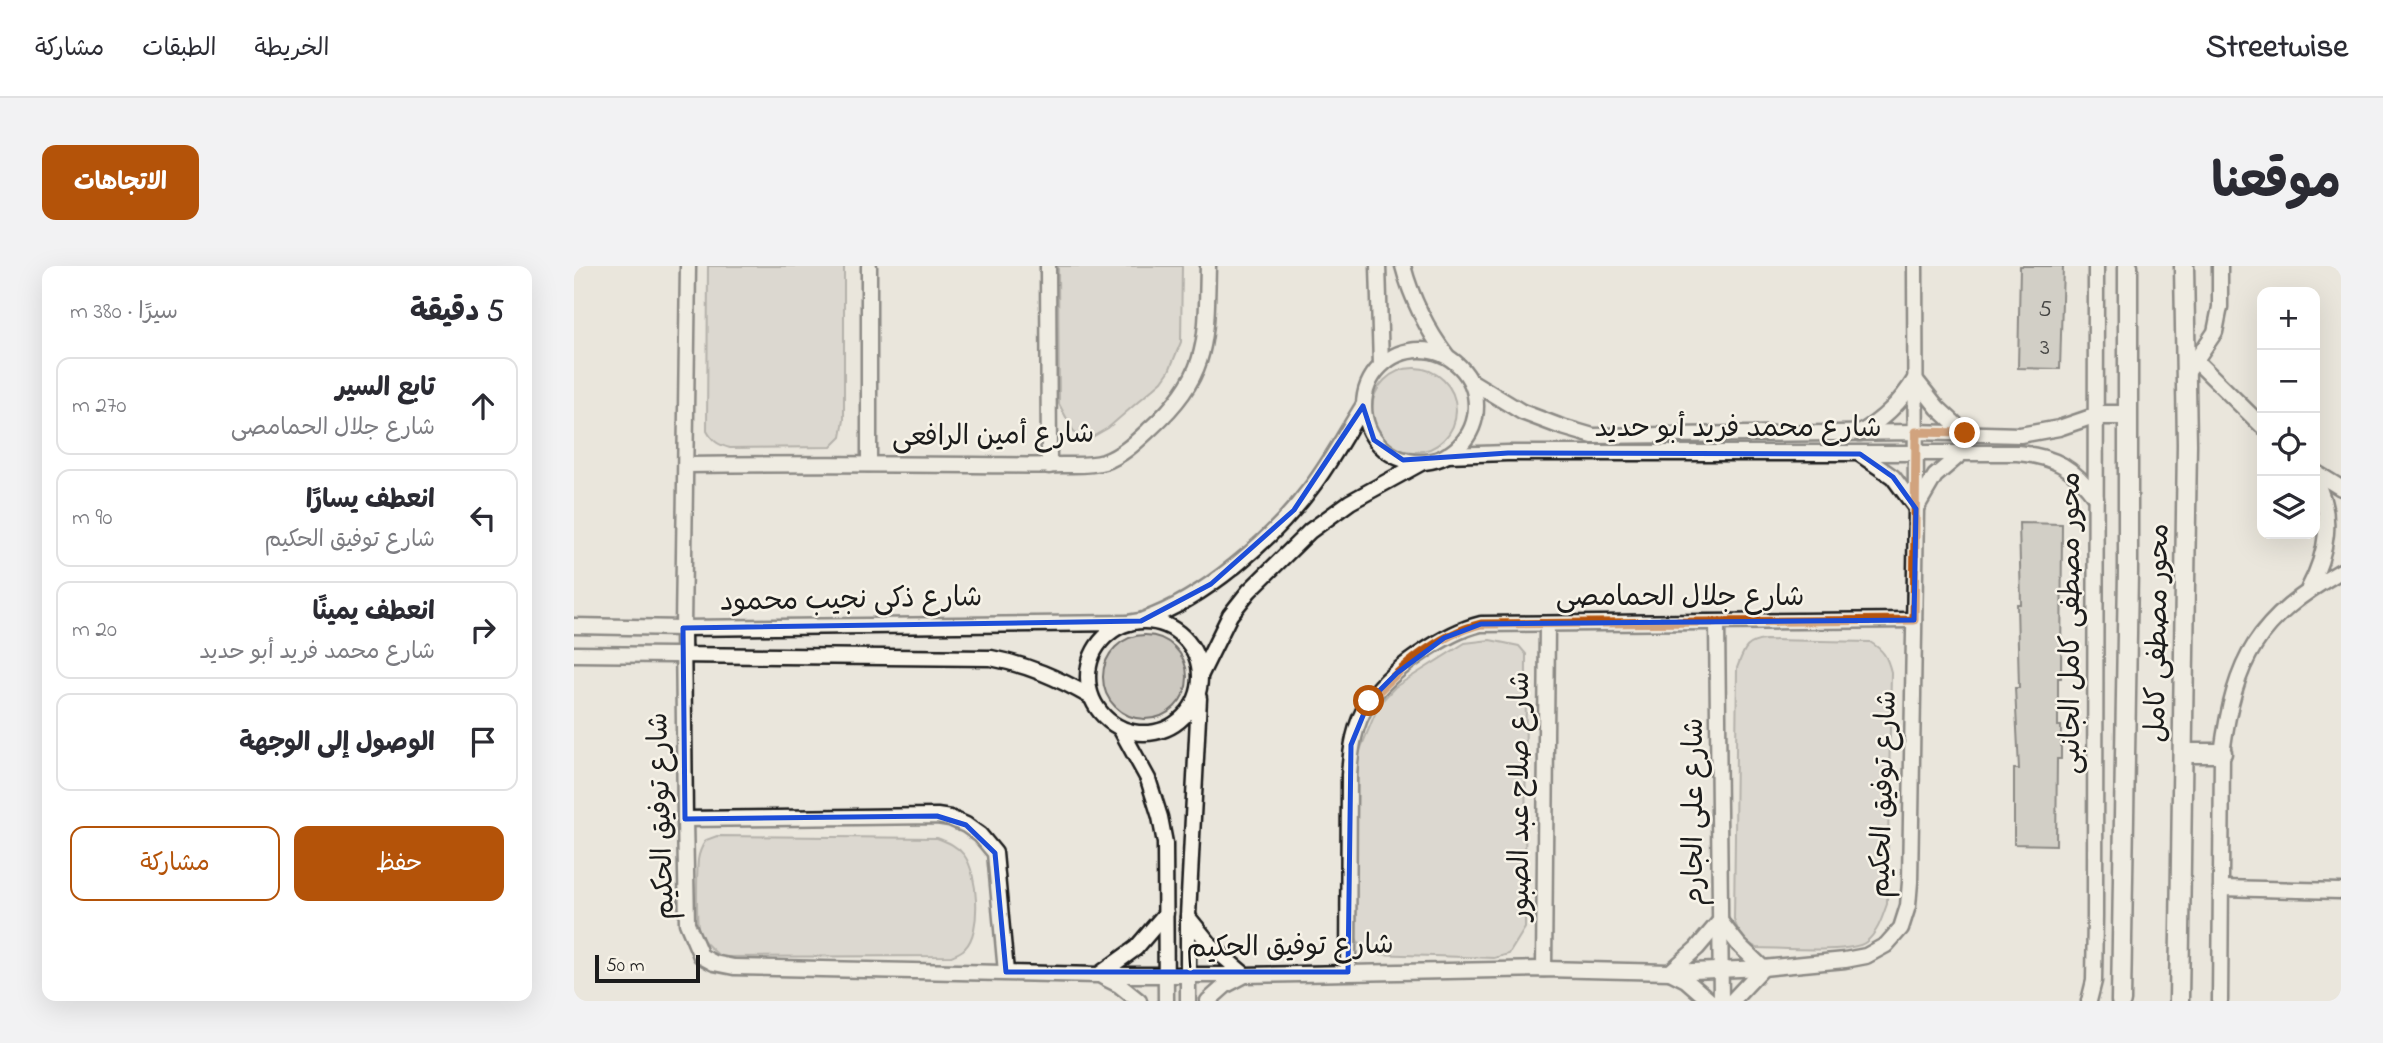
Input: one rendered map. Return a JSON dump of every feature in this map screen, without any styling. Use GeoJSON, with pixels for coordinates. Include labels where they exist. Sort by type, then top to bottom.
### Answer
{"type":"FeatureCollection","features":[{"type":"Feature","properties":{"kind":"main road","name":"محور مصطفى كامل"},"geometry":{"type":"LineString","coordinates":[[2122,1001],[2129,572],[2128,266]]}},
{"type":"Feature","properties":{"kind":"main road","name":"محور مصطفى كامل"},"geometry":{"type":"LineString","coordinates":[[2179,1001],[2190,362],[2184,266]]}},
{"type":"Feature","properties":{"kind":"main road"},"geometry":{"type":"LineString","coordinates":[[2097,415],[2127,415]]}},
{"type":"Feature","properties":{"kind":"main road"},"geometry":{"type":"LineString","coordinates":[[2184,753],[2222,753]]}},
{"type":"Feature","properties":{"kind":"street","name":"شارع توفيق الحكيم"},"geometry":{"type":"LineString","coordinates":[[688,266],[683,628],[685,819],[687,923],[701,956],[714,963],[734,967],[1098,975],[1544,969],[1670,972],[1826,963],[1866,956],[1886,945],[1901,928],[1908,906],[1910,882],[1916,509],[1915,266]]}},
{"type":"Feature","properties":{"kind":"street"},"geometry":{"type":"LineString","coordinates":[[869,266],[869,464]]}},
{"type":"Feature","properties":{"kind":"street"},"geometry":{"type":"LineString","coordinates":[[1048,266],[1049,466]]}},
{"type":"Feature","properties":{"kind":"street","name":"شارع أمين الرافعى"},"geometry":{"type":"LineString","coordinates":[[686,465],[1049,466],[1105,462],[1137,442],[1174,405],[1196,373],[1207,330],[1208,266]]}},
{"type":"Feature","properties":{"kind":"street"},"geometry":{"type":"LineString","coordinates":[[1378,266],[1381,365]]}},
{"type":"Feature","properties":{"kind":"street"},"geometry":{"type":"LineString","coordinates":[[1403,266],[1433,338],[1448,357]]}},
{"type":"Feature","properties":{"kind":"street","name":"محور مصطفى كامل الجانبى"},"geometry":{"type":"LineString","coordinates":[[2089,1001],[2094,981],[2096,266]]}},
{"type":"Feature","properties":{"kind":"street"},"geometry":{"type":"LineString","coordinates":[[2220,266],[2221,307],[2218,319],[2208,344],[2190,362],[2257,422]]}},
{"type":"Feature","properties":{"kind":"street"},"geometry":{"type":"LineString","coordinates":[[1363,405],[1329,463],[1294,510],[1234,566],[1211,584],[1160,614],[1106,635],[1091,657],[1088,670],[1091,697],[1102,715],[1120,728],[1141,733],[1163,730],[1176,724],[1195,702],[1200,682],[1230,615],[1249,591],[1310,531],[1350,502],[1421,462],[1447,455],[1459,447],[1474,423],[1476,409],[1471,381],[1457,363],[1448,357],[1435,351],[1413,350],[1392,356],[1381,365],[1365,390],[1363,405],[1366,424],[1374,440],[1387,452],[1403,460],[1421,462]]}},
{"type":"Feature","properties":{"kind":"street"},"geometry":{"type":"LineString","coordinates":[[1859,434],[1892,411],[1915,379],[1938,408],[1965,433]]}},
{"type":"Feature","properties":{"kind":"street","name":"شارع محمد فريد أبو حديد"},"geometry":{"type":"LineString","coordinates":[[1471,381],[1522,412],[1593,436],[1916,432],[2020,435],[2097,415]]}},
{"type":"Feature","properties":{"kind":"street"},"geometry":{"type":"LineString","coordinates":[[1860,454],[1893,477],[1916,509],[1935,476],[1963,452]]}},
{"type":"Feature","properties":{"kind":"street","name":"شارع محمد فريد أبو حديد"},"geometry":{"type":"LineString","coordinates":[[1447,455],[1963,452],[2036,455],[2056,461],[2082,478],[2096,499]]}},
{"type":"Feature","properties":{"kind":"street"},"geometry":{"type":"LineString","coordinates":[[2320,475],[2341,488]]}},
{"type":"Feature","properties":{"kind":"street"},"geometry":{"type":"LineString","coordinates":[[2308,590],[2325,550],[2327,528],[2325,507],[2320,494]]}},
{"type":"Feature","properties":{"kind":"street"},"geometry":{"type":"LineString","coordinates":[[2220,1001],[2222,753],[2235,686],[2247,658],[2266,627],[2308,590],[2341,571]]}},
{"type":"Feature","properties":{"kind":"street","name":"شارع جلال الحمامصى"},"geometry":{"type":"LineString","coordinates":[[1348,972],[1350,765],[1354,734],[1369,701],[1397,673],[1444,638],[1463,628],[1481,624],[1914,620]]}},
{"type":"Feature","properties":{"kind":"street"},"geometry":{"type":"LineString","coordinates":[[1135,622],[1156,622],[1170,627],[1182,635],[1198,660],[1200,682],[1188,915],[1188,1001]]}},
{"type":"Feature","properties":{"kind":"street","name":"شارع ذكى نجيب محمود"},"geometry":{"type":"LineString","coordinates":[[574,626],[683,628],[1135,622]]}},
{"type":"Feature","properties":{"kind":"street","name":"شارع على الجارم"},"geometry":{"type":"LineString","coordinates":[[1717,623],[1721,1001]]}},
{"type":"Feature","properties":{"kind":"street","name":"شارع صلاح عبد الصبور"},"geometry":{"type":"LineString","coordinates":[[1544,969],[1546,624]]}},
{"type":"Feature","properties":{"kind":"street","name":"شارع ذكى نجيب محمود"},"geometry":{"type":"LineString","coordinates":[[574,654],[991,658],[1044,672],[1091,697]]}},
{"type":"Feature","properties":{"kind":"street"},"geometry":{"type":"LineString","coordinates":[[1120,728],[1148,779],[1165,843],[1166,1001]]}},
{"type":"Feature","properties":{"kind":"street"},"geometry":{"type":"LineString","coordinates":[[685,819],[937,816],[965,825],[980,835],[995,853],[1006,972]]}},
{"type":"Feature","properties":{"kind":"street"},"geometry":{"type":"LineString","coordinates":[[2221,888],[2341,891]]}},
{"type":"Feature","properties":{"kind":"street"},"geometry":{"type":"LineString","coordinates":[[1139,1001],[1119,985],[1098,975],[1136,948],[1166,914]]}},
{"type":"Feature","properties":{"kind":"street"},"geometry":{"type":"LineString","coordinates":[[1188,915],[1213,948],[1245,975],[1226,985],[1208,1001]]}},
{"type":"Feature","properties":{"kind":"street"},"geometry":{"type":"LineString","coordinates":[[1710,1001],[1686,980],[1670,972],[1697,948],[1720,921],[1739,945],[1763,968],[1732,1001]]}},
{"type":"Feature","properties":{"kind":"highlighted area"},"geometry":{"type":"Polygon","coordinates":[[[1363,406],[1374,440],[1403,460],[1508,453],[1860,454],[1893,477],[1916,509],[1914,620],[1481,624],[1444,638],[1397,673],[1369,701],[1351,745],[1348,972],[1006,972],[995,853],[966,825],[937,816],[685,819],[683,628],[1141,621],[1211,584],[1294,510],[1363,406]]]}},
{"type":"Feature","properties":{"kind":"shaded area"},"geometry":{"type":"Polygon","coordinates":[[[708,266],[844,266],[844,420],[841,437],[831,447],[730,448],[717,443],[709,435],[708,266]]]}},
{"type":"Feature","properties":{"kind":"shaded area"},"geometry":{"type":"Polygon","coordinates":[[[1058,266],[1182,266],[1181,342],[1169,371],[1162,381],[1108,428],[1085,441],[1075,434],[1059,404],[1058,266]]]}},
{"type":"Feature","properties":{"kind":"shaded area"},"geometry":{"type":"Polygon","coordinates":[[[1414,368],[1430,371],[1444,380],[1453,394],[1456,410],[1453,426],[1444,440],[1430,449],[1414,452],[1398,449],[1384,440],[1375,426],[1372,410],[1375,394],[1384,380],[1398,371],[1414,368]]]}},
{"type":"Feature","properties":{"kind":"shaded area"},"geometry":{"type":"Polygon","coordinates":[[[1145,635],[1161,638],[1175,647],[1184,661],[1187,677],[1184,693],[1175,707],[1161,716],[1145,719],[1129,716],[1115,707],[1106,693],[1103,677],[1106,661],[1115,647],[1129,638],[1145,635]]]}},
{"type":"Feature","properties":{"kind":"shaded area"},"geometry":{"type":"Polygon","coordinates":[[[1490,640],[1519,646],[1526,654],[1525,928],[1509,954],[1494,958],[1373,954],[1362,949],[1355,936],[1358,755],[1379,704],[1395,687],[1465,643],[1490,640]]]}},
{"type":"Feature","properties":{"kind":"shaded area"},"geometry":{"type":"Polygon","coordinates":[[[1765,640],[1870,642],[1884,654],[1891,672],[1887,904],[1874,934],[1858,946],[1831,949],[1757,948],[1742,937],[1734,920],[1737,668],[1749,645],[1765,640]]]}},
{"type":"Feature","properties":{"kind":"shaded area"},"geometry":{"type":"Polygon","coordinates":[[[717,836],[937,838],[945,841],[964,855],[972,875],[976,916],[970,940],[962,951],[951,956],[721,957],[703,939],[697,919],[699,854],[706,840],[717,836]]]}},
{"type":"Feature","properties":{"kind":"building"},"geometry":{"type":"Polygon","coordinates":[[[2020,266],[2063,266],[2060,369],[2018,368],[2020,266]]]}},
{"type":"Feature","properties":{"kind":"building"},"geometry":{"type":"Polygon","coordinates":[[[2019,523],[2062,524],[2061,678],[2058,678],[2061,759],[2057,759],[2056,845],[2014,844],[2014,769],[2019,769],[2015,688],[2019,688],[2019,523]]]}},
{"type":"Feature","properties":{"kind":"route"},"geometry":{"type":"LineString","coordinates":[[1369,701],[1397,673],[1444,638],[1463,628],[1481,624],[1914,620],[1916,432],[1965,433]]}}]}
